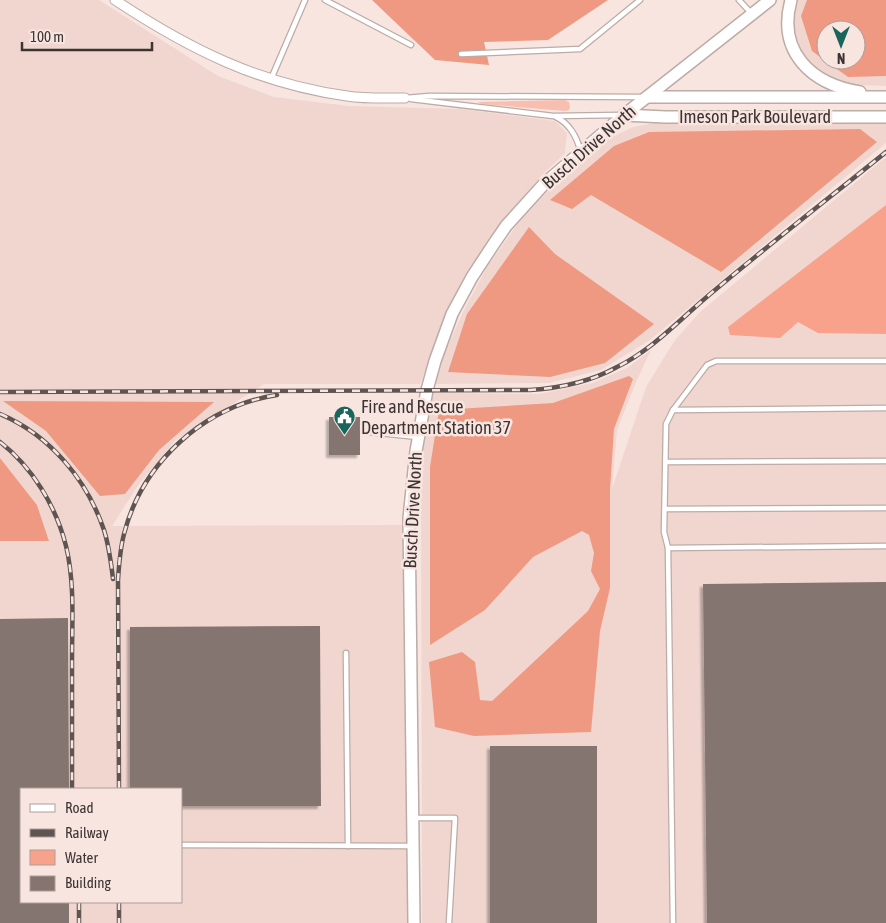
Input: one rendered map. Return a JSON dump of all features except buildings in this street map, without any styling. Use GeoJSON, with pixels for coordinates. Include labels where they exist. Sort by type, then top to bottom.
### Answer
{"type":"FeatureCollection","features":[{"type":"Feature","properties":{"kind":"street"},"geometry":{"type":"LineString","coordinates":[[115,0],[197,49],[243,70],[292,85],[348,96],[405,98]]}},
{"type":"Feature","properties":{"kind":"street","name":"Busch Drive North"},"geometry":{"type":"LineString","coordinates":[[414,923],[409,518],[418,437],[426,390],[452,314],[472,277],[506,226],[544,184],[646,97],[770,0]]}},
{"type":"Feature","properties":{"kind":"street"},"geometry":{"type":"LineString","coordinates":[[792,0],[788,24],[792,44],[797,56],[813,75],[829,84],[849,90],[886,96]]}},
{"type":"Feature","properties":{"kind":"street","name":"Imeson Park Boulevard"},"geometry":{"type":"LineString","coordinates":[[646,97],[886,96]]}},
{"type":"Feature","properties":{"kind":"street","name":"Imeson Park Boulevard"},"geometry":{"type":"LineString","coordinates":[[624,115],[665,117],[886,117]]}},
{"type":"Feature","properties":{"kind":"lane"},"geometry":{"type":"LineString","coordinates":[[271,79],[306,0]]}},
{"type":"Feature","properties":{"kind":"lane"},"geometry":{"type":"LineString","coordinates":[[325,0],[412,45]]}},
{"type":"Feature","properties":{"kind":"lane"},"geometry":{"type":"LineString","coordinates":[[461,54],[580,49],[640,0]]}},
{"type":"Feature","properties":{"kind":"lane"},"geometry":{"type":"LineString","coordinates":[[739,0],[752,14]]}},
{"type":"Feature","properties":{"kind":"lane"},"geometry":{"type":"LineString","coordinates":[[405,98],[428,96],[646,97]]}},
{"type":"Feature","properties":{"kind":"lane"},"geometry":{"type":"LineString","coordinates":[[405,98],[553,116],[624,115]]}},
{"type":"Feature","properties":{"kind":"lane"},"geometry":{"type":"LineString","coordinates":[[553,116],[563,120],[578,140],[581,152]]}},
{"type":"Feature","properties":{"kind":"lane"},"geometry":{"type":"LineString","coordinates":[[673,923],[668,548],[664,532],[666,424],[672,410],[707,365],[716,362],[886,361]]}},
{"type":"Feature","properties":{"kind":"lane"},"geometry":{"type":"LineString","coordinates":[[672,410],[886,408]]}},
{"type":"Feature","properties":{"kind":"lane"},"geometry":{"type":"LineString","coordinates":[[369,432],[418,437]]}},
{"type":"Feature","properties":{"kind":"lane"},"geometry":{"type":"LineString","coordinates":[[666,462],[886,460]]}},
{"type":"Feature","properties":{"kind":"lane"},"geometry":{"type":"LineString","coordinates":[[665,508],[886,508]]}},
{"type":"Feature","properties":{"kind":"lane"},"geometry":{"type":"LineString","coordinates":[[668,548],[886,546]]}},
{"type":"Feature","properties":{"kind":"lane"},"geometry":{"type":"LineString","coordinates":[[346,653],[348,846]]}},
{"type":"Feature","properties":{"kind":"lane"},"geometry":{"type":"LineString","coordinates":[[413,818],[454,818],[449,923]]}},
{"type":"Feature","properties":{"kind":"lane"},"geometry":{"type":"LineString","coordinates":[[182,845],[413,846]]}},
{"type":"Feature","properties":{"kind":"shaded area"},"geometry":{"type":"Polygon","coordinates":[[[0,0],[99,0],[218,76],[274,97],[349,106],[461,109],[555,121],[567,133],[565,153],[541,176],[502,221],[462,280],[420,384],[264,384],[176,440],[139,484],[112,526],[406,525],[407,923],[0,923],[0,541],[49,540],[37,505],[0,458],[0,0]]]}},
{"type":"Feature","properties":{"kind":"shaded area"},"geometry":{"type":"Polygon","coordinates":[[[372,0],[608,0],[548,40],[484,42],[489,65],[435,60],[372,0]]]}},
{"type":"Feature","properties":{"kind":"shaded area"},"geometry":{"type":"Polygon","coordinates":[[[798,0],[886,0],[886,86],[853,85],[833,81],[818,70],[866,70],[866,20],[816,20],[816,68],[809,63],[800,51],[795,34],[794,17],[798,0]]]}},
{"type":"Feature","properties":{"kind":"shaded area"},"geometry":{"type":"Polygon","coordinates":[[[807,0],[886,0],[886,76],[848,77],[838,70],[866,70],[866,20],[816,20],[816,54],[812,51],[801,16],[807,0]]]}},
{"type":"Feature","properties":{"kind":"shaded area"},"geometry":{"type":"Polygon","coordinates":[[[565,100],[569,102],[570,107],[569,110],[565,111],[482,104],[478,102],[565,100]]]}},
{"type":"Feature","properties":{"kind":"shaded area"},"geometry":{"type":"Polygon","coordinates":[[[886,122],[886,143],[650,340],[601,370],[549,383],[435,384],[444,355],[463,312],[487,267],[522,218],[561,177],[610,138],[633,127],[655,123],[886,122]]]}},
{"type":"Feature","properties":{"kind":"shaded area"},"geometry":{"type":"Polygon","coordinates":[[[860,129],[877,142],[721,272],[591,195],[572,209],[550,200],[614,146],[649,132],[860,129]]]}},
{"type":"Feature","properties":{"kind":"shaded area"},"geometry":{"type":"Polygon","coordinates":[[[886,157],[886,923],[422,923],[421,483],[424,439],[433,393],[539,394],[592,383],[627,368],[651,350],[617,430],[612,489],[646,387],[675,340],[700,312],[886,157]]]}},
{"type":"Feature","properties":{"kind":"shaded area"},"geometry":{"type":"Polygon","coordinates":[[[529,227],[555,254],[654,324],[605,363],[550,377],[448,372],[467,314],[529,227]]]}},
{"type":"Feature","properties":{"kind":"shaded area"},"geometry":{"type":"Polygon","coordinates":[[[629,376],[633,379],[614,429],[610,489],[610,588],[600,631],[591,732],[474,736],[435,727],[429,662],[462,652],[475,662],[480,700],[492,701],[588,611],[600,589],[591,571],[594,553],[589,535],[582,531],[533,557],[485,610],[430,645],[430,467],[439,410],[553,403],[629,376]]]}},
{"type":"Feature","properties":{"kind":"shaded area"},"geometry":{"type":"Polygon","coordinates":[[[3,401],[214,402],[159,450],[125,494],[100,496],[46,431],[3,401]]]}},
{"type":"Feature","properties":{"kind":"shaded area"},"geometry":{"type":"Polygon","coordinates":[[[0,458],[37,505],[49,541],[0,541],[0,458]]]}},
{"type":"Feature","properties":{"kind":"water"},"geometry":{"type":"Polygon","coordinates":[[[886,205],[886,334],[818,333],[798,322],[780,338],[730,335],[728,327],[886,205]]]}},
{"type":"Feature","properties":{"kind":"railway"},"geometry":{"type":"LineString","coordinates":[[0,392],[530,390],[553,388],[575,383],[596,377],[631,360],[668,332],[736,272],[886,152]]}},
{"type":"Feature","properties":{"kind":"railway"},"geometry":{"type":"LineString","coordinates":[[119,788],[118,580],[124,534],[133,508],[145,484],[161,462],[180,442],[201,425],[225,411],[250,401],[277,395]]}},
{"type":"Feature","properties":{"kind":"railway"},"geometry":{"type":"LineString","coordinates":[[0,414],[35,434],[64,461],[77,477],[88,494],[104,530],[109,548],[113,579]]}},
{"type":"Feature","properties":{"kind":"railway"},"geometry":{"type":"LineString","coordinates":[[0,442],[22,463],[41,488],[62,531],[69,560],[72,603],[72,788]]}},
{"type":"Feature","properties":{"kind":"railway"},"geometry":{"type":"LineString","coordinates":[[79,903],[79,923]]}},
{"type":"Feature","properties":{"kind":"railway"},"geometry":{"type":"LineString","coordinates":[[119,903],[119,923]]}},
{"type":"Feature","properties":{"kind":"place","name":"Fire and Rescue Department Station 37"},"geometry":{"type":"Point","coordinates":[345,436]}}]}
